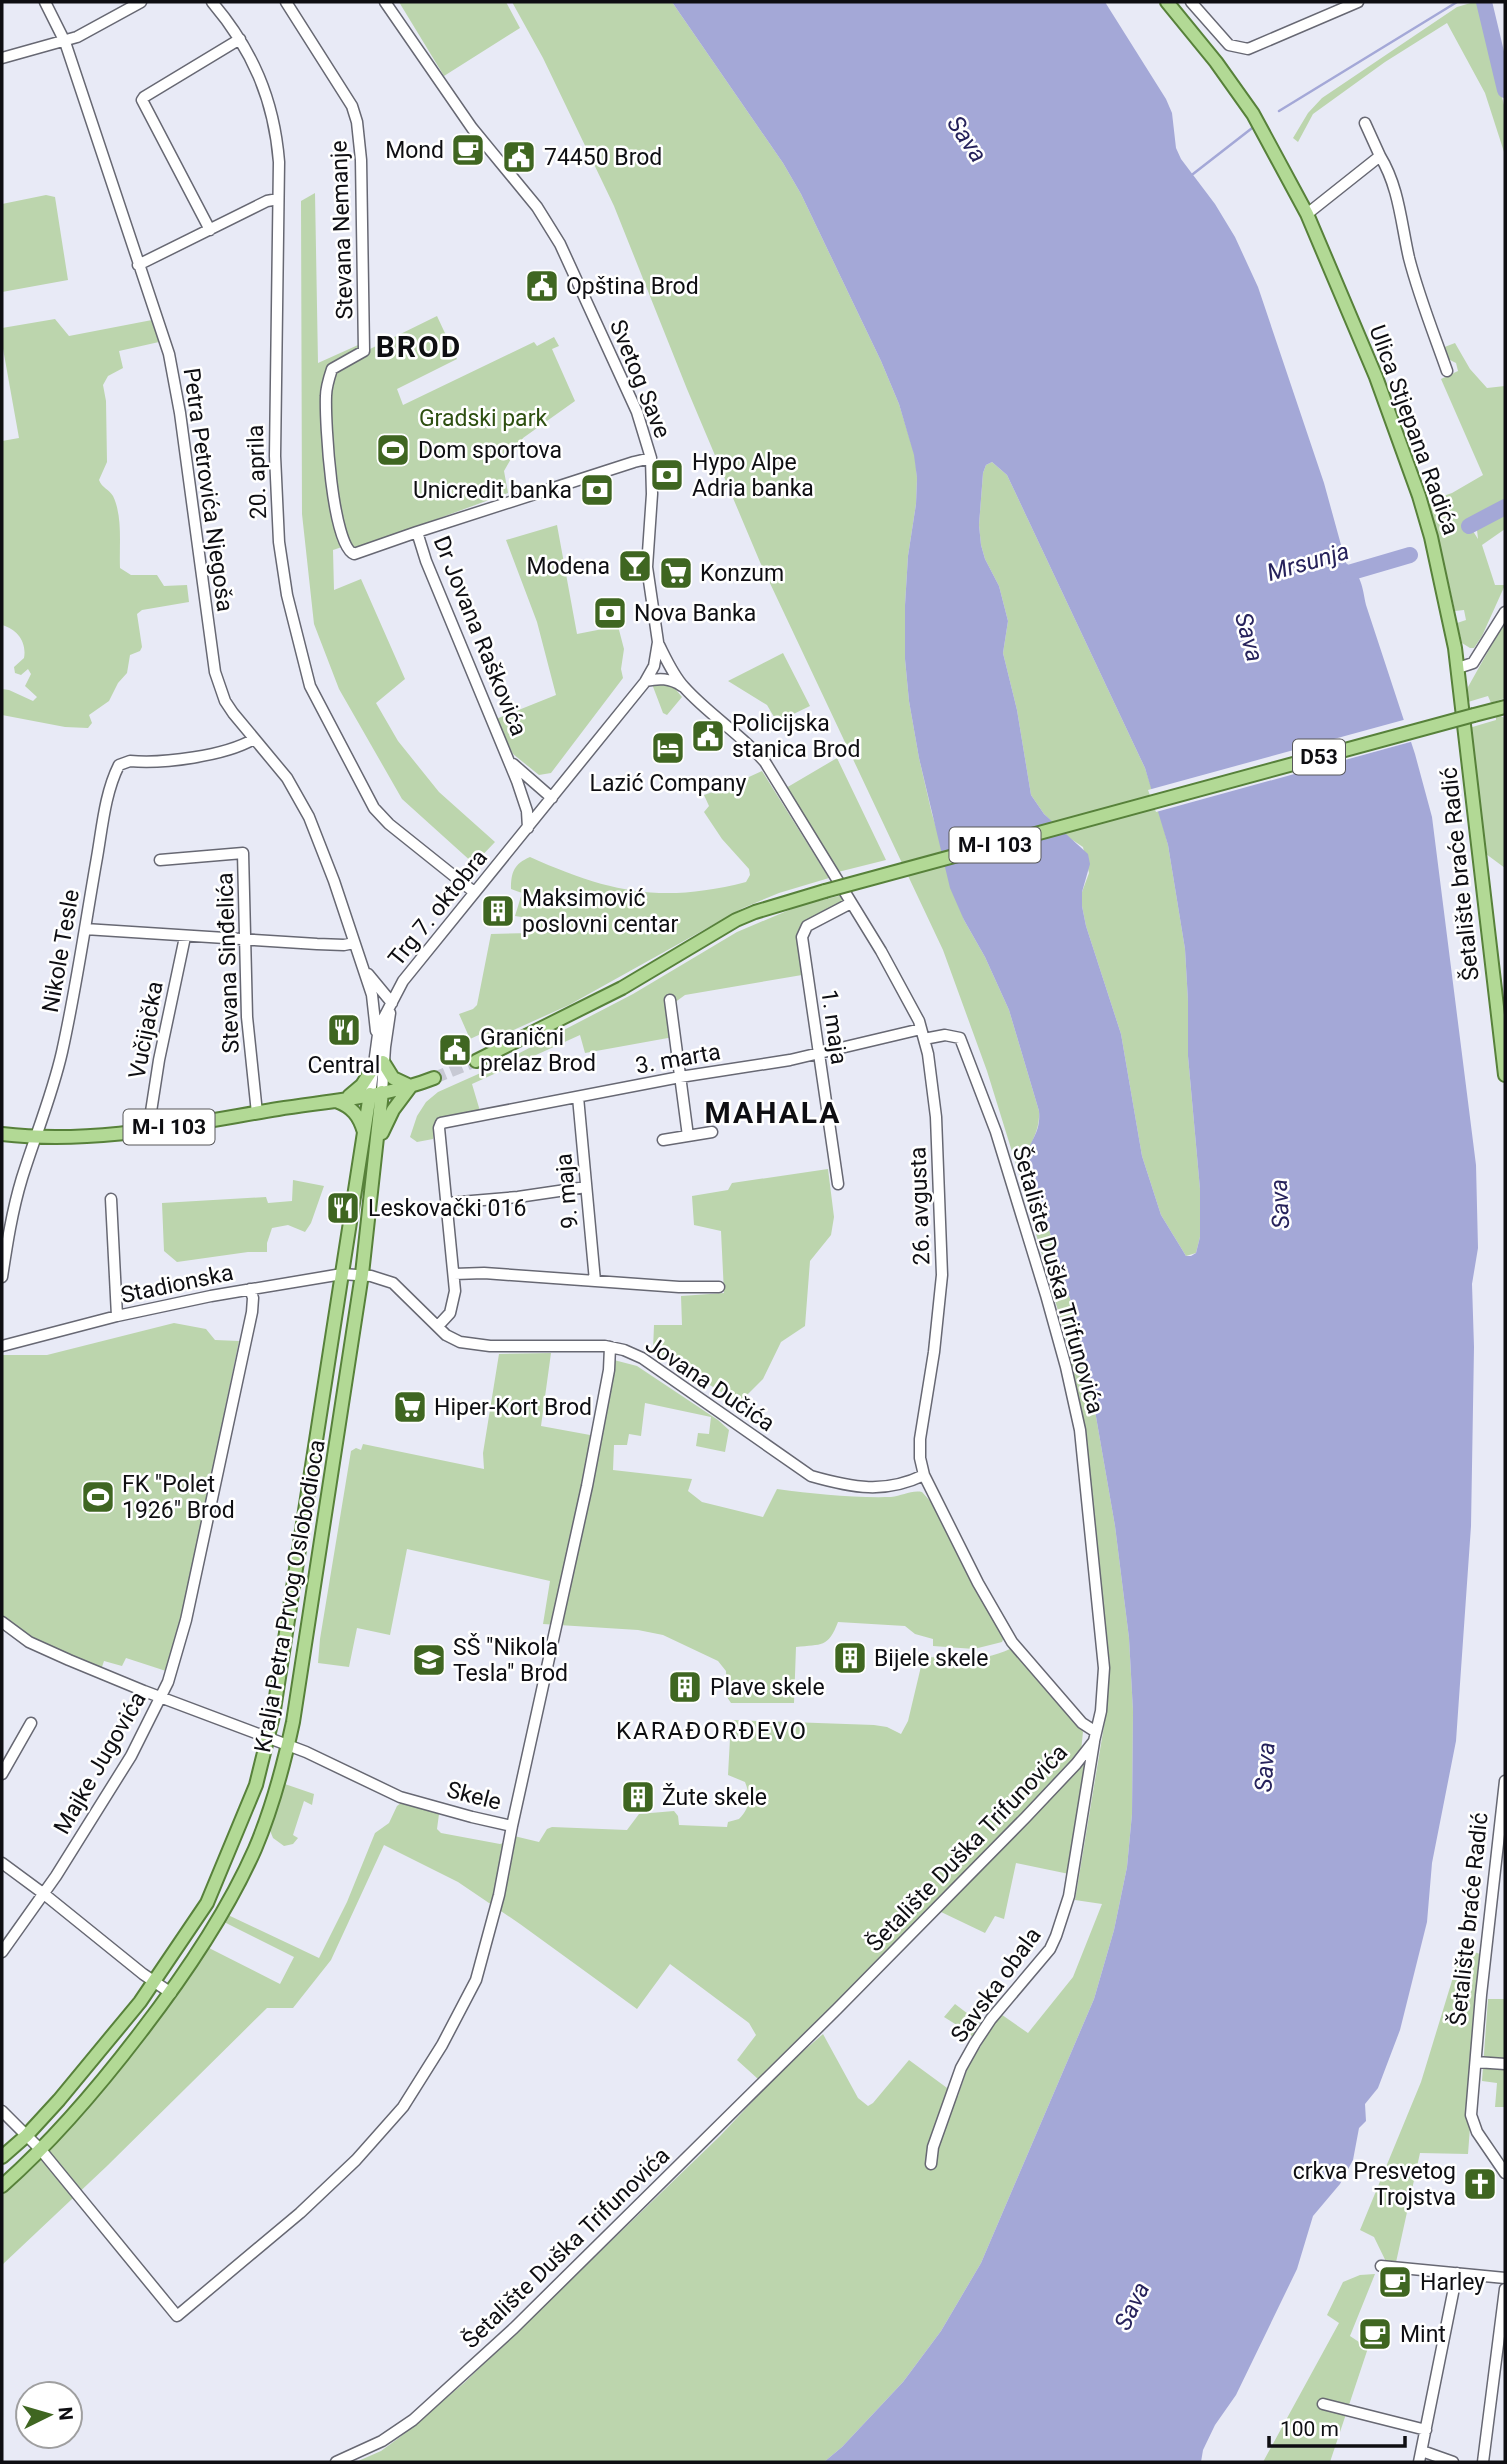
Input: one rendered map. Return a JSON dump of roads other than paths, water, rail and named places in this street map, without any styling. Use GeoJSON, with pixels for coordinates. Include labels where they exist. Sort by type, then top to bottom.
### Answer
{"type":"FeatureCollection","features":[{"type":"Feature","properties":{"kind":"main road","name":"Ulica Stjepana Radića"},"geometry":{"type":"LineString","coordinates":[[1167,2],[1254,114],[1307,214],[1376,377],[1419,496],[1440,576],[1458,668]]}},
{"type":"Feature","properties":{"kind":"main road","name":"Šetalište braće Radić"},"geometry":{"type":"LineString","coordinates":[[1458,668],[1505,1075]]}},
{"type":"Feature","properties":{"kind":"main road","name":"D53"},"geometry":{"type":"LineString","coordinates":[[1165,799],[1505,707]]}},
{"type":"Feature","properties":{"kind":"main road","name":"M-I 103"},"geometry":{"type":"LineString","coordinates":[[476,1061],[622,988],[736,920],[764,909],[1165,799]]}},
{"type":"Feature","properties":{"kind":"main road"},"geometry":{"type":"LineString","coordinates":[[335,1100],[356,1091],[378,1065],[393,1078],[411,1086],[389,1117],[373,1160]]}},
{"type":"Feature","properties":{"kind":"main road","name":"M-I 103"},"geometry":{"type":"LineString","coordinates":[[2,1135],[37,1136],[148,1130],[376,1093],[435,1078]]}},
{"type":"Feature","properties":{"kind":"main road","name":"Kralja Petra Prvog Oslobodioca"},"geometry":{"type":"LineString","coordinates":[[2,2157],[26,2136],[84,2071],[155,1982],[207,1903],[256,1785],[268,1738],[365,1133],[376,1093]]}},
{"type":"Feature","properties":{"kind":"main road","name":"Kralja Petra Prvog Oslobodioca"},"geometry":{"type":"LineString","coordinates":[[2,2186],[41,2150],[95,2092],[171,1993],[208,1937],[247,1866],[264,1825],[289,1745],[362,1274],[373,1160],[376,1093]]}},
{"type":"Feature","properties":{"kind":"main road"},"geometry":{"type":"LineString","coordinates":[[335,1100],[352,1108],[365,1133]]}},
{"type":"Feature","properties":{"kind":"street","name":"Petra Petrovića Njegoša"},"geometry":{"type":"LineString","coordinates":[[45,2],[65,42],[169,354],[178,401],[215,672],[225,701],[286,778],[309,817],[334,881],[362,967],[374,991],[392,1003]]}},
{"type":"Feature","properties":{"kind":"street"},"geometry":{"type":"LineString","coordinates":[[2,58],[65,42],[141,2]]}},
{"type":"Feature","properties":{"kind":"street","name":"20. aprila"},"geometry":{"type":"LineString","coordinates":[[212,2],[251,58],[273,117],[279,162],[275,352],[278,532],[287,595],[310,686],[374,808],[389,824],[474,892]]}},
{"type":"Feature","properties":{"kind":"street","name":"Stevana Nemanje"},"geometry":{"type":"LineString","coordinates":[[286,2],[352,106],[362,160],[364,351],[332,369],[327,384],[326,407],[335,519],[346,549],[354,554],[417,532]]}},
{"type":"Feature","properties":{"kind":"street","name":"Svetog Save"},"geometry":{"type":"LineString","coordinates":[[385,2],[472,128],[537,207],[560,244],[637,412],[651,458],[652,494],[647,567],[659,642]]}},
{"type":"Feature","properties":{"kind":"street"},"geometry":{"type":"LineString","coordinates":[[1191,2],[1229,46],[1248,49],[1358,2]]}},
{"type":"Feature","properties":{"kind":"street"},"geometry":{"type":"LineString","coordinates":[[210,230],[142,100],[240,39]]}},
{"type":"Feature","properties":{"kind":"street"},"geometry":{"type":"LineString","coordinates":[[1365,123],[1391,174],[1409,258],[1447,370]]}},
{"type":"Feature","properties":{"kind":"street"},"geometry":{"type":"LineString","coordinates":[[1307,214],[1380,156]]}},
{"type":"Feature","properties":{"kind":"street"},"geometry":{"type":"LineString","coordinates":[[138,265],[267,201],[278,200]]}},
{"type":"Feature","properties":{"kind":"street","name":"Dr Jovana Raškovića"},"geometry":{"type":"LineString","coordinates":[[528,829],[527,811],[508,759],[417,532],[651,458]]}},
{"type":"Feature","properties":{"kind":"street"},"geometry":{"type":"LineString","coordinates":[[1458,668],[1473,663],[1505,612]]}},
{"type":"Feature","properties":{"kind":"street","name":"Trg 7. oktobra"},"geometry":{"type":"LineString","coordinates":[[392,1003],[403,981],[646,681],[654,666],[659,642]]}},
{"type":"Feature","properties":{"kind":"street","name":"26. avgusta"},"geometry":{"type":"LineString","coordinates":[[659,642],[667,662],[684,687],[765,762],[881,951],[923,1034],[936,1117],[942,1275],[934,1352],[920,1439],[924,1475],[978,1583],[1012,1643],[1095,1736]]}},
{"type":"Feature","properties":{"kind":"street"},"geometry":{"type":"LineString","coordinates":[[646,681],[667,680],[684,687]]}},
{"type":"Feature","properties":{"kind":"street","name":"Nikole Tesle"},"geometry":{"type":"LineString","coordinates":[[2,1277],[8,1235],[22,1177],[53,1090],[62,1052],[79,973],[110,787],[119,765],[130,761],[213,754],[243,746],[254,739]]}},
{"type":"Feature","properties":{"kind":"street"},"geometry":{"type":"LineString","coordinates":[[508,759],[552,798]]}},
{"type":"Feature","properties":{"kind":"street","name":"Stevana Sinđelića"},"geometry":{"type":"LineString","coordinates":[[160,860],[243,853],[248,1031],[257,1113]]}},
{"type":"Feature","properties":{"kind":"street","name":"1. maja"},"geometry":{"type":"LineString","coordinates":[[838,1184],[802,937],[807,926],[851,903]]}},
{"type":"Feature","properties":{"kind":"street"},"geometry":{"type":"LineString","coordinates":[[85,929],[185,937],[344,945],[354,943]]}},
{"type":"Feature","properties":{"kind":"street","name":"Vučijačka"},"geometry":{"type":"LineString","coordinates":[[148,1130],[159,1060],[185,937]]}},
{"type":"Feature","properties":{"kind":"street"},"geometry":{"type":"LineString","coordinates":[[378,1065],[374,991],[403,981]]}},
{"type":"Feature","properties":{"kind":"street"},"geometry":{"type":"LineString","coordinates":[[670,1000],[688,1136]]}},
{"type":"Feature","properties":{"kind":"street"},"geometry":{"type":"LineString","coordinates":[[376,1042],[383,1017],[392,1003]]}},
{"type":"Feature","properties":{"kind":"street"},"geometry":{"type":"LineString","coordinates":[[376,1093],[378,1065],[392,1003]]}},
{"type":"Feature","properties":{"kind":"street","name":"3. marta"},"geometry":{"type":"LineString","coordinates":[[449,1203],[439,1128],[441,1123],[923,1034]]}},
{"type":"Feature","properties":{"kind":"street","name":"Šetalište Duška Trifunovića"},"geometry":{"type":"LineString","coordinates":[[336,2462],[382,2441],[413,2420],[514,2328],[837,2009],[1026,1817],[1076,1764],[1095,1736],[1102,1700],[1104,1650],[1082,1446],[1066,1367],[996,1132],[960,1038],[923,1034]]}},
{"type":"Feature","properties":{"kind":"street","name":"9. maja"},"geometry":{"type":"LineString","coordinates":[[578,1097],[595,1282]]}},
{"type":"Feature","properties":{"kind":"street"},"geometry":{"type":"LineString","coordinates":[[663,1140],[712,1132]]}},
{"type":"Feature","properties":{"kind":"street"},"geometry":{"type":"LineString","coordinates":[[438,1326],[453,1306],[454,1274],[449,1203],[586,1187]]}},
{"type":"Feature","properties":{"kind":"street"},"geometry":{"type":"LineString","coordinates":[[111,1199],[117,1316]]}},
{"type":"Feature","properties":{"kind":"street"},"geometry":{"type":"LineString","coordinates":[[454,1274],[484,1273],[678,1287],[719,1287]]}},
{"type":"Feature","properties":{"kind":"street","name":"Stadionska"},"geometry":{"type":"LineString","coordinates":[[2,1346],[117,1316],[250,1289],[342,1274],[362,1274]]}},
{"type":"Feature","properties":{"kind":"street","name":"Jovana Dučića"},"geometry":{"type":"LineString","coordinates":[[362,1274],[393,1283],[453,1340],[471,1344],[610,1347],[624,1350],[656,1367],[811,1476],[835,1483],[890,1488],[924,1475]]}},
{"type":"Feature","properties":{"kind":"street","name":"Majke Jugovića"},"geometry":{"type":"LineString","coordinates":[[2,1952],[44,1894],[131,1756],[168,1682],[186,1620],[252,1312],[253,1297],[250,1289]]}},
{"type":"Feature","properties":{"kind":"street","name":"Skele"},"geometry":{"type":"LineString","coordinates":[[2,1622],[29,1642],[160,1698],[289,1745],[400,1797],[512,1826],[603,1406],[610,1347]]}},
{"type":"Feature","properties":{"kind":"street"},"geometry":{"type":"LineString","coordinates":[[2,1774],[31,1723]]}},
{"type":"Feature","properties":{"kind":"street","name":"Savska obala"},"geometry":{"type":"LineString","coordinates":[[931,2164],[933,2147],[961,2068],[991,2019],[1049,1949],[1056,1936],[1069,1896],[1095,1736]]}},
{"type":"Feature","properties":{"kind":"street","name":"Šetalište braće Radić"},"geometry":{"type":"LineString","coordinates":[[1505,1781],[1472,2104],[1473,2124],[1505,2173]]}},
{"type":"Feature","properties":{"kind":"street"},"geometry":{"type":"LineString","coordinates":[[2,2111],[41,2150],[177,2316],[300,2213],[356,2160],[403,2107],[442,2045],[476,1980],[499,1895],[512,1826]]}},
{"type":"Feature","properties":{"kind":"street"},"geometry":{"type":"LineString","coordinates":[[2,1863],[171,1993]]}},
{"type":"Feature","properties":{"kind":"street"},"geometry":{"type":"LineString","coordinates":[[1476,2062],[1505,2064]]}},
{"type":"Feature","properties":{"kind":"street"},"geometry":{"type":"LineString","coordinates":[[1381,2266],[1505,2278]]}},
{"type":"Feature","properties":{"kind":"street"},"geometry":{"type":"LineString","coordinates":[[1419,2462],[1457,2273]]}},
{"type":"Feature","properties":{"kind":"street"},"geometry":{"type":"LineString","coordinates":[[1483,2462],[1505,2289]]}},
{"type":"Feature","properties":{"kind":"street"},"geometry":{"type":"LineString","coordinates":[[1323,2404],[1426,2430]]}},
{"type":"Feature","properties":{"kind":"street"},"geometry":{"type":"LineString","coordinates":[[1422,2451],[1453,2462]]}},
{"type":"Feature","properties":{"kind":"water","name":"Sava"},"geometry":{"type":"Polygon","coordinates":[[[672,2],[1105,2],[1166,99],[1172,113],[1176,148],[1181,159],[1215,204],[1235,237],[1258,287],[1324,483],[1346,563],[1360,581],[1415,754],[1432,817],[1476,1165],[1478,1248],[1472,1284],[1474,1347],[1471,1526],[1456,1741],[1432,1863],[1427,1922],[1400,2030],[1378,2088],[1365,2104],[1366,2121],[1359,2128],[1353,2160],[1340,2184],[1313,2216],[1297,2269],[1236,2395],[1215,2425],[1203,2450],[1201,2462],[824,2462],[842,2447],[903,2382],[941,2331],[981,2263],[1094,1999],[1114,1930],[1127,1867],[1132,1814],[1133,1711],[1129,1638],[1115,1526],[1090,1382],[1070,1298],[1027,1157],[1037,1131],[1039,1111],[1009,1010],[950,888],[919,758],[909,701],[905,659],[905,605],[908,556],[916,504],[914,455],[899,404],[881,361],[801,194],[783,163],[672,2]],[[992,462],[986,465],[979,525],[985,559],[999,586],[1008,621],[1003,653],[1017,710],[1031,795],[1044,814],[1088,854],[1090,864],[1082,892],[1082,906],[1121,1034],[1142,1156],[1161,1215],[1186,1256],[1191,1256],[1196,1253],[1200,1237],[1200,1189],[1188,1056],[1185,949],[1168,845],[1145,768],[1007,475],[992,462]]]}},
{"type":"Feature","properties":{"kind":"waterway"},"geometry":{"type":"LineString","coordinates":[[1279,111],[1457,2]]}},
{"type":"Feature","properties":{"kind":"waterway","name":"Mrsunja"},"geometry":{"type":"LineString","coordinates":[[1484,2],[1505,90]]}},
{"type":"Feature","properties":{"kind":"waterway"},"geometry":{"type":"LineString","coordinates":[[1193,174],[1256,125]]}},
{"type":"Feature","properties":{"kind":"waterway","name":"Mrsunja"},"geometry":{"type":"LineString","coordinates":[[1469,526],[1505,507]]}},
{"type":"Feature","properties":{"kind":"waterway","name":"Mrsunja"},"geometry":{"type":"LineString","coordinates":[[1335,577],[1410,555]]}},
{"type":"Feature","properties":{"kind":"tunnel"},"geometry":{"type":"LineString","coordinates":[[434,1078],[476,1061]]}},
{"type":"Feature","properties":{"kind":"place","name":"Mond"},"geometry":{"type":"Point","coordinates":[468,150]}},
{"type":"Feature","properties":{"kind":"place","name":"74450 Brod"},"geometry":{"type":"Point","coordinates":[519,157]}},
{"type":"Feature","properties":{"kind":"place","name":"Opština Brod"},"geometry":{"type":"Point","coordinates":[542,286]}},
{"type":"Feature","properties":{"kind":"place","name":"Dom sportova"},"geometry":{"type":"Point","coordinates":[393,450]}},
{"type":"Feature","properties":{"kind":"place","name":"Hypo Alpe Adria banka"},"geometry":{"type":"Point","coordinates":[667,475]}},
{"type":"Feature","properties":{"kind":"place","name":"Unicredit banka"},"geometry":{"type":"Point","coordinates":[597,490]}},
{"type":"Feature","properties":{"kind":"place","name":"Modena"},"geometry":{"type":"Point","coordinates":[635,566]}},
{"type":"Feature","properties":{"kind":"place","name":"Konzum"},"geometry":{"type":"Point","coordinates":[676,573]}},
{"type":"Feature","properties":{"kind":"place","name":"Nova Banka"},"geometry":{"type":"Point","coordinates":[610,613]}},
{"type":"Feature","properties":{"kind":"place","name":"Policijska stanica Brod"},"geometry":{"type":"Point","coordinates":[708,736]}},
{"type":"Feature","properties":{"kind":"place","name":"Lazić Company"},"geometry":{"type":"Point","coordinates":[668,748]}},
{"type":"Feature","properties":{"kind":"place","name":"Maksimović poslovni centar"},"geometry":{"type":"Point","coordinates":[498,911]}},
{"type":"Feature","properties":{"kind":"place","name":"Central"},"geometry":{"type":"Point","coordinates":[344,1030]}},
{"type":"Feature","properties":{"kind":"place","name":"Granični prelaz Brod"},"geometry":{"type":"Point","coordinates":[455,1050]}},
{"type":"Feature","properties":{"kind":"place","name":"Leskovački 016"},"geometry":{"type":"Point","coordinates":[343,1208]}},
{"type":"Feature","properties":{"kind":"place","name":"Hiper-Kort Brod"},"geometry":{"type":"Point","coordinates":[410,1407]}},
{"type":"Feature","properties":{"kind":"place","name":"FK \"Polet 1926\" Brod"},"geometry":{"type":"Point","coordinates":[98,1497]}},
{"type":"Feature","properties":{"kind":"place","name":"Bijele skele"},"geometry":{"type":"Point","coordinates":[850,1658]}},
{"type":"Feature","properties":{"kind":"place","name":"SŠ \"Nikola Tesla\" Brod"},"geometry":{"type":"Point","coordinates":[429,1660]}},
{"type":"Feature","properties":{"kind":"place","name":"Plave skele"},"geometry":{"type":"Point","coordinates":[685,1687]}},
{"type":"Feature","properties":{"kind":"place","name":"Žute skele"},"geometry":{"type":"Point","coordinates":[638,1797]}},
{"type":"Feature","properties":{"kind":"place","name":"crkva Presvetog Trojstva"},"geometry":{"type":"Point","coordinates":[1480,2184]}},
{"type":"Feature","properties":{"kind":"place","name":"Harley"},"geometry":{"type":"Point","coordinates":[1395,2282]}},
{"type":"Feature","properties":{"kind":"place","name":"Mint"},"geometry":{"type":"Point","coordinates":[1375,2334]}},
{"type":"Feature","properties":{"kind":"district","name":"BROD"},"geometry":{"type":"Point","coordinates":[419,346]}},
{"type":"Feature","properties":{"kind":"district","name":"MAHALA"},"geometry":{"type":"Point","coordinates":[773,1112]}},
{"type":"Feature","properties":{"kind":"district","name":"KARAĐORĐEVO"},"geometry":{"type":"Point","coordinates":[712,1731]}},
{"type":"Feature","properties":{"kind":"park label","name":"Gradski park"},"geometry":{"type":"Point","coordinates":[483,418]}}]}
